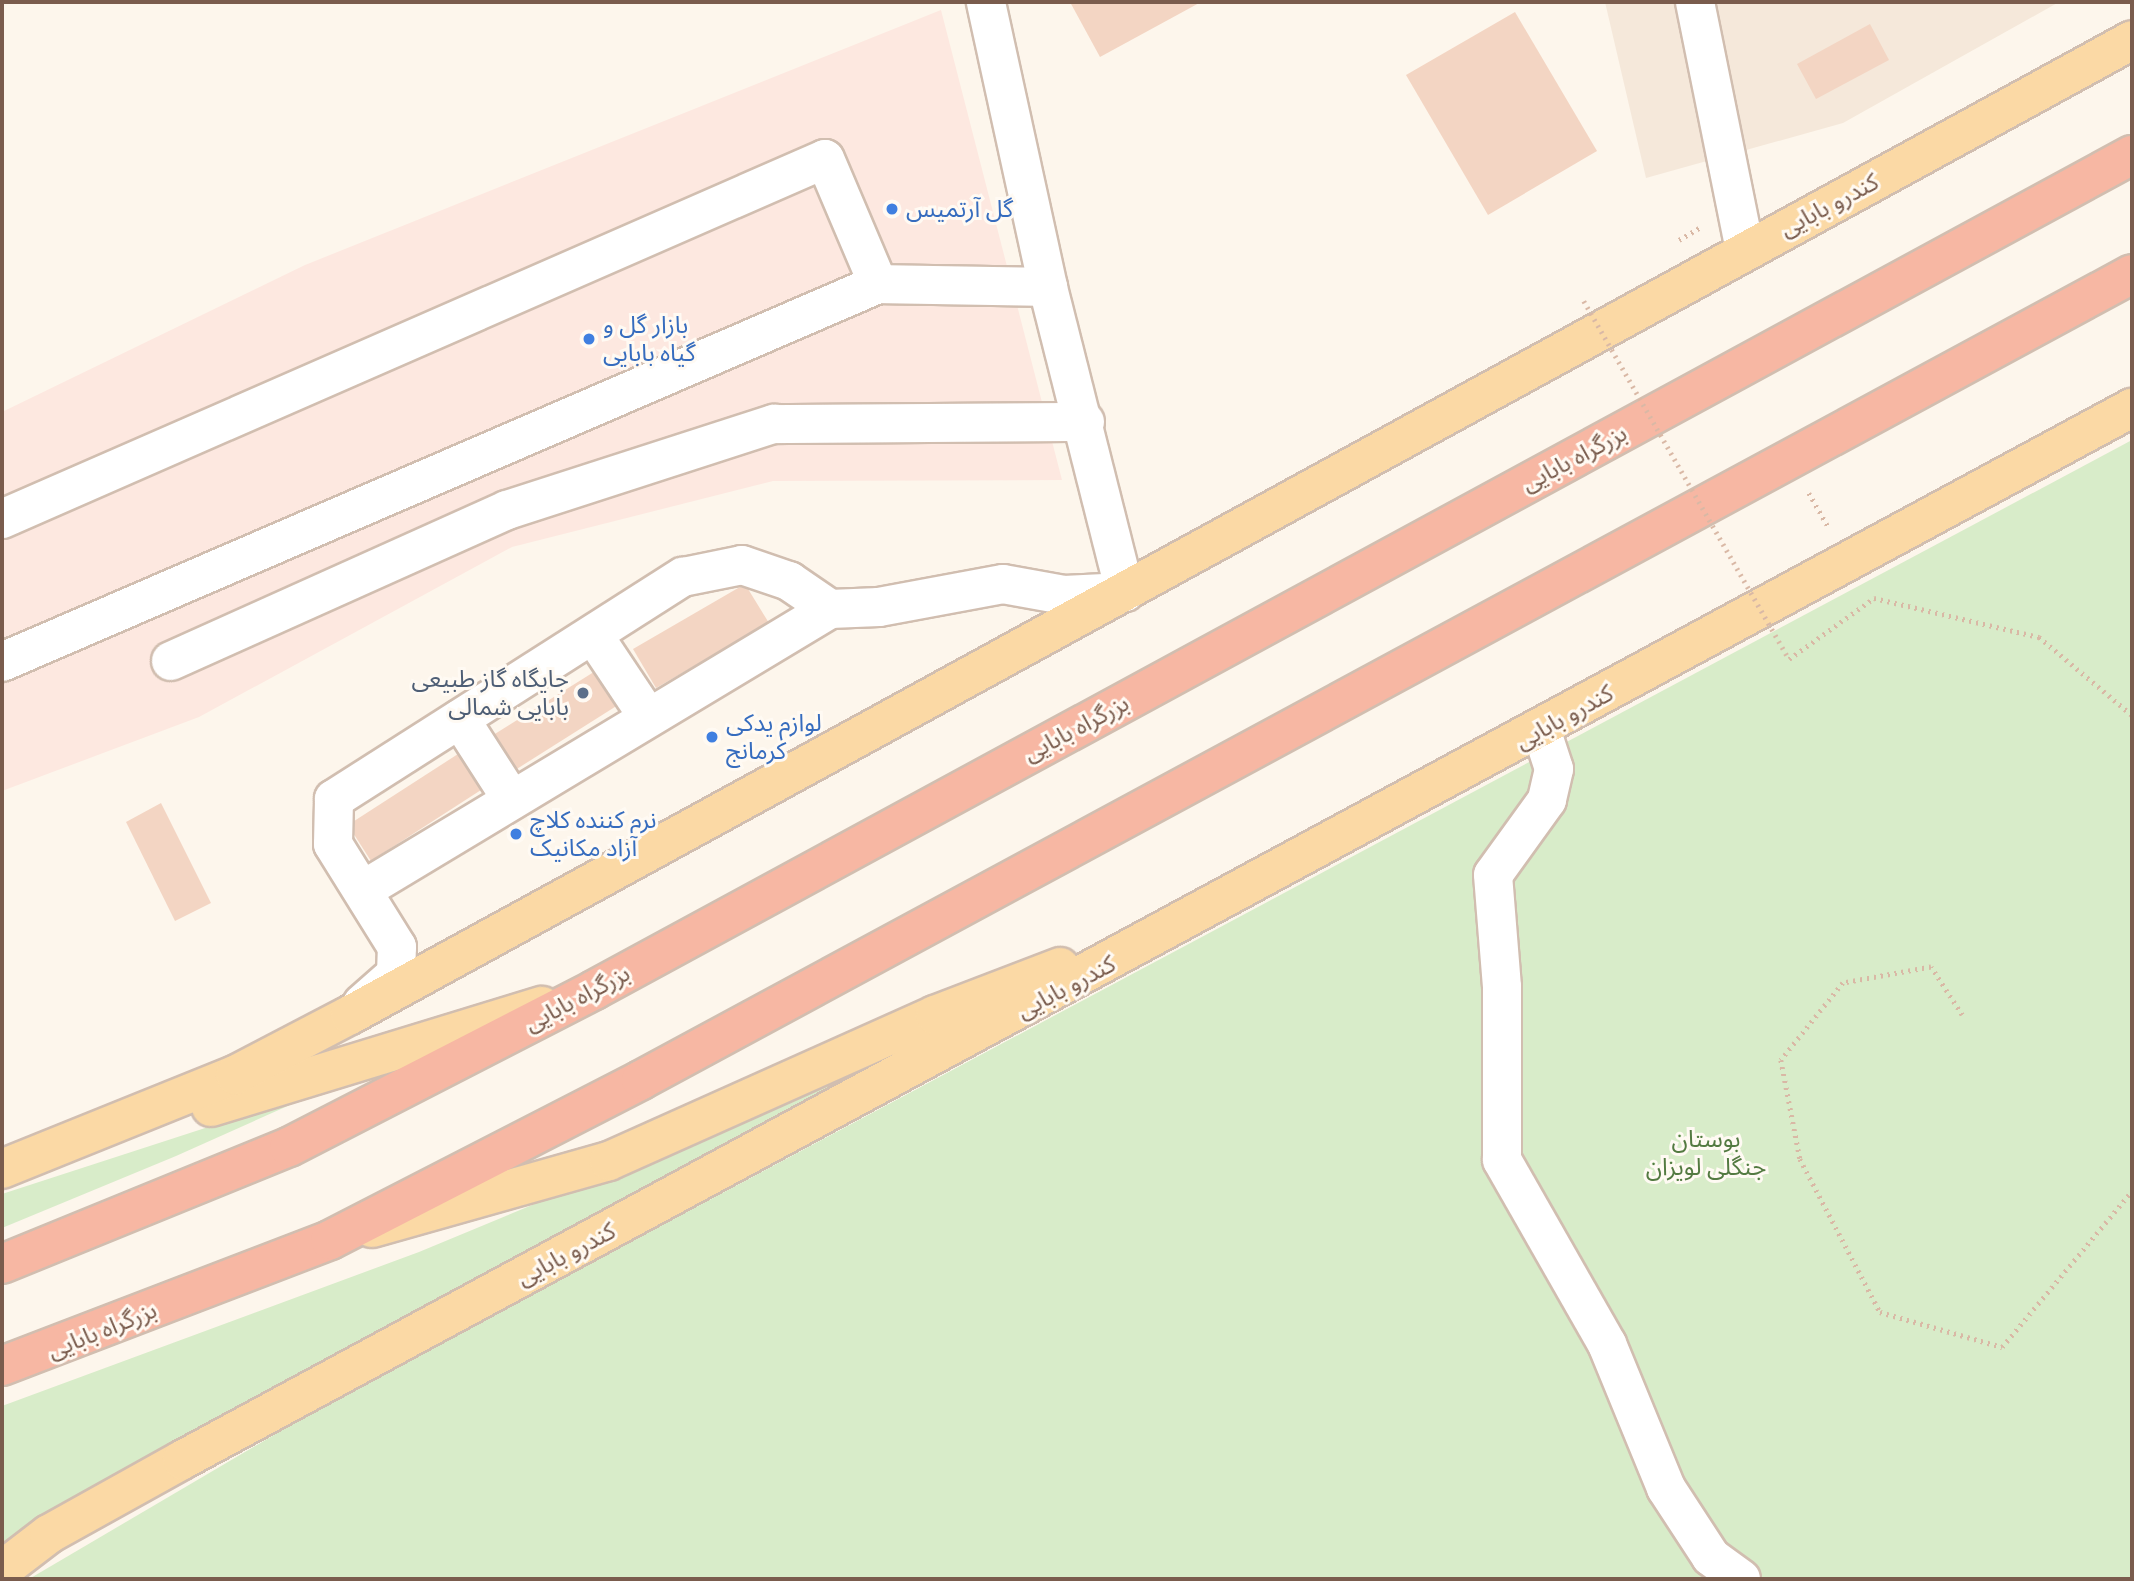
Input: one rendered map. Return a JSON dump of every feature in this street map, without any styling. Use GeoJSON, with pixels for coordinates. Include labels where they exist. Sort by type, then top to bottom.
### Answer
{"type":"FeatureCollection","features":[{"type":"Feature","properties":{"kind":"highway","name":"بزرگراه بابایی"},"geometry":{"type":"LineString","coordinates":[[2,1264],[289,1147],[594,990],[2132,155]]}},
{"type":"Feature","properties":{"kind":"highway","name":"بزرگراه بابایی"},"geometry":{"type":"LineString","coordinates":[[2,1366],[330,1240],[641,1080],[2132,274]]}},
{"type":"Feature","properties":{"kind":"main road","name":"کندرو بابایی"},"geometry":{"type":"LineString","coordinates":[[2,1170],[235,1074],[350,1015],[2132,40]]}},
{"type":"Feature","properties":{"kind":"main road","name":"کندرو بابایی"},"geometry":{"type":"LineString","coordinates":[[2,1570],[49,1534],[182,1460],[1209,910],[2132,408]]}},
{"type":"Feature","properties":{"kind":"main road"},"geometry":{"type":"LineString","coordinates":[[330,1240],[609,1161],[935,1015],[1209,910]]}},
{"type":"Feature","properties":{"kind":"main road"},"geometry":{"type":"LineString","coordinates":[[2,1170],[594,990]]}},
{"type":"Feature","properties":{"kind":"street"},"geometry":{"type":"LineString","coordinates":[[363,890],[830,609],[879,607],[1003,584],[1064,595],[1125,592],[1085,422],[1048,287],[986,2]]}},
{"type":"Feature","properties":{"kind":"street"},"geometry":{"type":"LineString","coordinates":[[1695,2],[1745,250]]}},
{"type":"Feature","properties":{"kind":"street"},"geometry":{"type":"LineString","coordinates":[[2,519],[825,159],[878,284]]}},
{"type":"Feature","properties":{"kind":"street"},"geometry":{"type":"LineString","coordinates":[[2,662],[878,284],[1048,287]]}},
{"type":"Feature","properties":{"kind":"street"},"geometry":{"type":"LineString","coordinates":[[171,661],[507,510],[774,424],[1085,422]]}},
{"type":"Feature","properties":{"kind":"street"},"geometry":{"type":"LineString","coordinates":[[350,1015],[396,974],[397,947],[332,844],[334,799],[683,577],[719,567],[742,565],[789,581],[830,609]]}},
{"type":"Feature","properties":{"kind":"street"},"geometry":{"type":"LineString","coordinates":[[594,636],[648,717]]}},
{"type":"Feature","properties":{"kind":"street"},"geometry":{"type":"LineString","coordinates":[[460,719],[512,800]]}},
{"type":"Feature","properties":{"kind":"street"},"geometry":{"type":"LineString","coordinates":[[1541,729],[1554,769],[1547,800],[1493,875],[1502,987],[1502,1160],[1607,1344],[1666,1488],[1711,1558],[1741,1579]]}},
{"type":"Feature","properties":{"kind":"path"},"geometry":{"type":"LineString","coordinates":[[1584,301],[1789,659],[1874,598],[2039,637],[2132,715]]}},
{"type":"Feature","properties":{"kind":"path"},"geometry":{"type":"LineString","coordinates":[[1962,1015],[1931,967],[1843,983],[1781,1060],[1800,1159],[1880,1312],[2002,1347],[2132,1191]]}},
{"type":"Feature","properties":{"kind":"shaded area"},"geometry":{"type":"Polygon","coordinates":[[[1605,2],[2059,2],[1843,123],[1646,178],[1605,2]]]}},
{"type":"Feature","properties":{"kind":"shaded area","name":"بازار گل و گیاه بابایی"},"geometry":{"type":"Polygon","coordinates":[[[941,10],[1062,480],[773,481],[512,547],[199,717],[2,791],[2,412],[305,265],[941,10]]]}},
{"type":"Feature","properties":{"kind":"green space","name":"بوستان جنگلی لویزان"},"geometry":{"type":"Polygon","coordinates":[[[2132,440],[2132,1579],[29,1579],[318,1409],[2132,440]]]}},
{"type":"Feature","properties":{"kind":"green space"},"geometry":{"type":"Polygon","coordinates":[[[1010,995],[2,1550],[2,1406],[419,1252],[624,1167],[1010,995]]]}},
{"type":"Feature","properties":{"kind":"green space"},"geometry":{"type":"Polygon","coordinates":[[[328,1088],[176,1156],[2,1228],[2,1194],[328,1088]]]}},
{"type":"Feature","properties":{"kind":"building"},"geometry":{"type":"Polygon","coordinates":[[[1070,2],[1201,2],[1100,57],[1070,2]]]}},
{"type":"Feature","properties":{"kind":"building"},"geometry":{"type":"Polygon","coordinates":[[[1515,12],[1597,151],[1488,215],[1406,75],[1515,12]]]}},
{"type":"Feature","properties":{"kind":"building"},"geometry":{"type":"Polygon","coordinates":[[[1870,24],[1889,60],[1816,99],[1797,64],[1870,24]]]}},
{"type":"Feature","properties":{"kind":"building"},"geometry":{"type":"Polygon","coordinates":[[[745,584],[769,623],[656,688],[633,649],[745,584]]]}},
{"type":"Feature","properties":{"kind":"building"},"geometry":{"type":"Polygon","coordinates":[[[597,670],[618,705],[512,772],[490,737],[597,670]]]}},
{"type":"Feature","properties":{"kind":"building"},"geometry":{"type":"Polygon","coordinates":[[[458,754],[481,790],[371,861],[348,825],[458,754]]]}},
{"type":"Feature","properties":{"kind":"building"},"geometry":{"type":"Polygon","coordinates":[[[161,803],[211,903],[175,921],[126,822],[161,803]]]}},
{"type":"Feature","properties":{"kind":"place","name":"گل آرتمیس"},"geometry":{"type":"Point","coordinates":[892,209]}},
{"type":"Feature","properties":{"kind":"place","name":"بازار گل و گیاه بابایی"},"geometry":{"type":"Point","coordinates":[589,339]}},
{"type":"Feature","properties":{"kind":"place","name":"جایگاه گاز طبیعی بابایی شمالی"},"geometry":{"type":"Point","coordinates":[583,693]}},
{"type":"Feature","properties":{"kind":"place","name":"لوازم یدکی کرمانج"},"geometry":{"type":"Point","coordinates":[712,737]}},
{"type":"Feature","properties":{"kind":"place","name":"نرم کننده کلاچ آزاد مکانیک"},"geometry":{"type":"Point","coordinates":[516,834]}}]}
